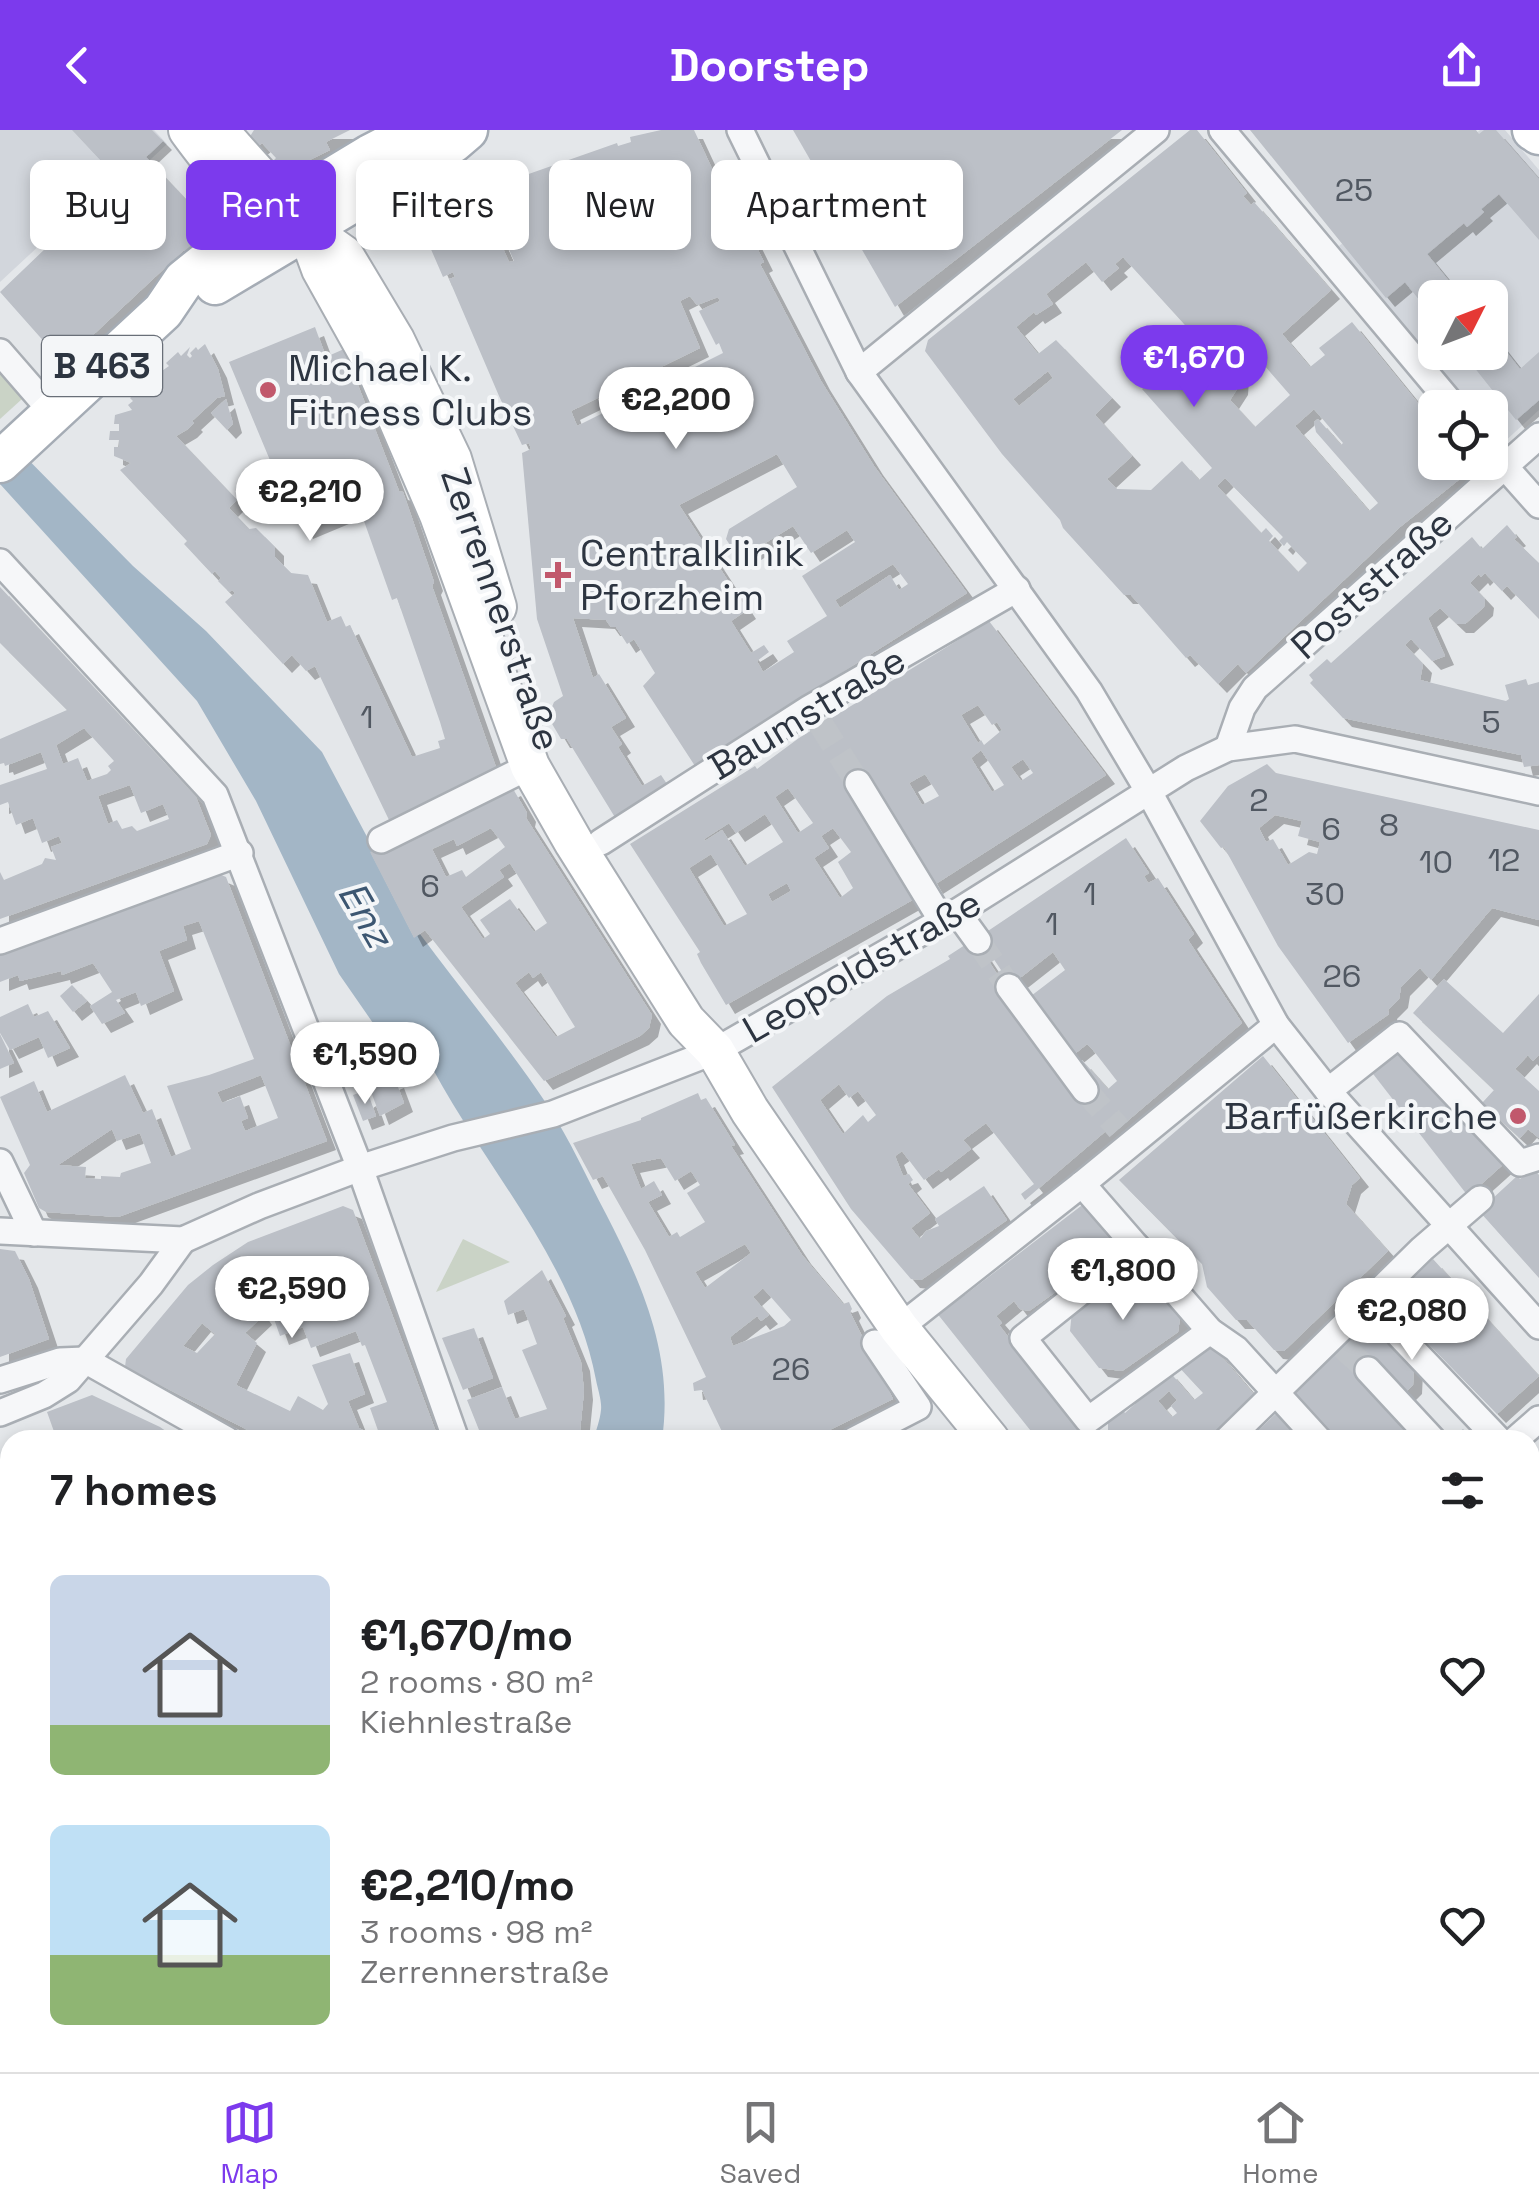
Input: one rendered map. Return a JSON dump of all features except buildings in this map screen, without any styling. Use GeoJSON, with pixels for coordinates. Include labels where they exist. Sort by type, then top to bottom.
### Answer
{"type":"FeatureCollection","features":[{"type":"Feature","properties":{"kind":"main road"},"geometry":{"type":"LineString","coordinates":[[188,130],[208,160]]}},
{"type":"Feature","properties":{"kind":"main road","name":"Zerrennerstraße"},"geometry":{"type":"LineString","coordinates":[[218,130],[245,160]]}},
{"type":"Feature","properties":{"kind":"main road","name":"B 463"},"geometry":{"type":"LineString","coordinates":[[421,160],[467,130]]}},
{"type":"Feature","properties":{"kind":"main road","name":"B 463"},"geometry":{"type":"LineString","coordinates":[[336,185],[405,132]]}},
{"type":"Feature","properties":{"kind":"main road","name":"Zerrennerstraße"},"geometry":{"type":"LineString","coordinates":[[336,248],[344,255],[395,340],[452,459],[502,623],[549,758],[705,1011],[715,1051]]}},
{"type":"Feature","properties":{"kind":"main road","name":"B 463"},"geometry":{"type":"LineString","coordinates":[[0,462],[162,311],[184,280],[221,250]]}},
{"type":"Feature","properties":{"kind":"main road","name":"B 463"},"geometry":{"type":"LineString","coordinates":[[162,311],[212,286],[255,250]]}},
{"type":"Feature","properties":{"kind":"main road","name":"Zerrennerstraße"},"geometry":{"type":"LineString","coordinates":[[312,250],[374,364],[439,515],[530,766],[686,1021],[715,1051],[887,1336],[973,1430]]}},
{"type":"Feature","properties":{"kind":"main road"},"geometry":{"type":"LineString","coordinates":[[358,250],[361,282]]}},
{"type":"Feature","properties":{"kind":"street"},"geometry":{"type":"LineString","coordinates":[[740,130],[859,372],[1089,691],[1149,792],[1276,1026],[1328,1091],[1539,1326]]}},
{"type":"Feature","properties":{"kind":"street"},"geometry":{"type":"LineString","coordinates":[[859,372],[1156,130]]}},
{"type":"Feature","properties":{"kind":"street"},"geometry":{"type":"LineString","coordinates":[[1222,130],[1439,390]]}},
{"type":"Feature","properties":{"kind":"street"},"geometry":{"type":"LineString","coordinates":[[0,352],[48,418]]}},
{"type":"Feature","properties":{"kind":"street","name":"Poststraße"},"geometry":{"type":"LineString","coordinates":[[1508,452],[1539,436]]}},
{"type":"Feature","properties":{"kind":"street"},"geometry":{"type":"LineString","coordinates":[[1508,470],[1539,505]]}},
{"type":"Feature","properties":{"kind":"street","name":"Poststraße"},"geometry":{"type":"LineString","coordinates":[[1228,748],[1242,708],[1255,688],[1474,480]]}},
{"type":"Feature","properties":{"kind":"street"},"geometry":{"type":"LineString","coordinates":[[0,562],[210,786],[240,853],[360,1168],[452,1430]]}},
{"type":"Feature","properties":{"kind":"street","name":"Baumstraße"},"geometry":{"type":"LineString","coordinates":[[601,842],[1017,590]]}},
{"type":"Feature","properties":{"kind":"street","name":"Leopoldstraße"},"geometry":{"type":"LineString","coordinates":[[360,1168],[556,1112],[715,1051],[949,917],[1186,768],[1228,748],[1295,739],[1539,792]]}},
{"type":"Feature","properties":{"kind":"street"},"geometry":{"type":"LineString","coordinates":[[381,840],[530,766]]}},
{"type":"Feature","properties":{"kind":"street"},"geometry":{"type":"LineString","coordinates":[[858,783],[949,917],[978,941]]}},
{"type":"Feature","properties":{"kind":"street"},"geometry":{"type":"LineString","coordinates":[[0,941],[240,853]]}},
{"type":"Feature","properties":{"kind":"street"},"geometry":{"type":"LineString","coordinates":[[1009,987],[1085,1090]]}},
{"type":"Feature","properties":{"kind":"street"},"geometry":{"type":"LineString","coordinates":[[878,1430],[918,1408],[887,1336],[1082,1184],[1125,1137],[1276,1026]]}},
{"type":"Feature","properties":{"kind":"street"},"geometry":{"type":"LineString","coordinates":[[1328,1091],[1398,1035],[1520,1163],[1539,1157]]}},
{"type":"Feature","properties":{"kind":"street"},"geometry":{"type":"LineString","coordinates":[[0,1162],[34,1233]]}},
{"type":"Feature","properties":{"kind":"street"},"geometry":{"type":"LineString","coordinates":[[0,1231],[183,1240],[360,1168]]}},
{"type":"Feature","properties":{"kind":"street"},"geometry":{"type":"LineString","coordinates":[[1082,1184],[1210,1331],[1236,1349],[1311,1430]]}},
{"type":"Feature","properties":{"kind":"street"},"geometry":{"type":"LineString","coordinates":[[1239,1430],[1275,1392],[1373,1308],[1422,1249],[1480,1199]]}},
{"type":"Feature","properties":{"kind":"street"},"geometry":{"type":"LineString","coordinates":[[0,1413],[60,1388],[151,1284],[183,1240]]}},
{"type":"Feature","properties":{"kind":"street"},"geometry":{"type":"LineString","coordinates":[[1137,1247],[1023,1338],[1088,1420],[1210,1331]]}},
{"type":"Feature","properties":{"kind":"street"},"geometry":{"type":"LineString","coordinates":[[1400,1336],[1489,1430]]}},
{"type":"Feature","properties":{"kind":"street"},"geometry":{"type":"LineString","coordinates":[[0,1380],[60,1361],[85,1360],[209,1430]]}},
{"type":"Feature","properties":{"kind":"street"},"geometry":{"type":"LineString","coordinates":[[1368,1370],[1424,1430]]}},
{"type":"Feature","properties":{"kind":"shaded area"},"geometry":{"type":"Polygon","coordinates":[[[0,130],[154,130],[167,144],[150,160],[30,160],[30,250],[34,250],[0,282],[0,130]]]}},
{"type":"Feature","properties":{"kind":"shaded area"},"geometry":{"type":"Polygon","coordinates":[[[1480,130],[1505,130],[1539,170],[1539,410],[1508,438],[1508,390],[1458,390],[1441,370],[1508,370],[1508,280],[1418,280],[1418,342],[1339,246],[1480,130]]]}},
{"type":"Feature","properties":{"kind":"shaded area"},"geometry":{"type":"Polygon","coordinates":[[[0,374],[22,399],[0,419],[0,374]]]}},
{"type":"Feature","properties":{"kind":"shaded area"},"geometry":{"type":"Polygon","coordinates":[[[463,1239],[510,1262],[436,1292],[463,1239]]]}},
{"type":"Feature","properties":{"kind":"water","name":"Enz"},"geometry":{"type":"Polygon","coordinates":[[[0,431],[133,566],[206,631],[322,752],[414,937],[420,934],[548,1106],[620,1241],[643,1295],[659,1351],[664,1379],[663,1430],[596,1430],[601,1410],[596,1380],[567,1292],[423,1050],[409,1057],[390,1032],[382,1036],[339,974],[256,801],[197,701],[0,484],[0,431]]]}},
{"type":"Feature","properties":{"kind":"tunnel"},"geometry":{"type":"LineString","coordinates":[[820,723],[858,783]]}},
{"type":"Feature","properties":{"kind":"tunnel"},"geometry":{"type":"LineString","coordinates":[[978,941],[1009,987]]}},
{"type":"Feature","properties":{"kind":"tunnel"},"geometry":{"type":"LineString","coordinates":[[1085,1090],[1119,1129]]}},
{"type":"Feature","properties":{"kind":"tunnel"},"geometry":{"type":"LineString","coordinates":[[1378,1313],[1400,1336]]}},
{"type":"Feature","properties":{"kind":"tunnel"},"geometry":{"type":"LineString","coordinates":[[1343,1347],[1368,1370]]}},
{"type":"Feature","properties":{"kind":"place","name":"Michael K. Fitness Clubs"},"geometry":{"type":"Point","coordinates":[268,390]}},
{"type":"Feature","properties":{"kind":"place","name":"Centralklinik Pforzheim"},"geometry":{"type":"Point","coordinates":[558,575]}},
{"type":"Feature","properties":{"kind":"place","name":"Barfüßerkirche"},"geometry":{"type":"Point","coordinates":[1518,1116]}}]}
